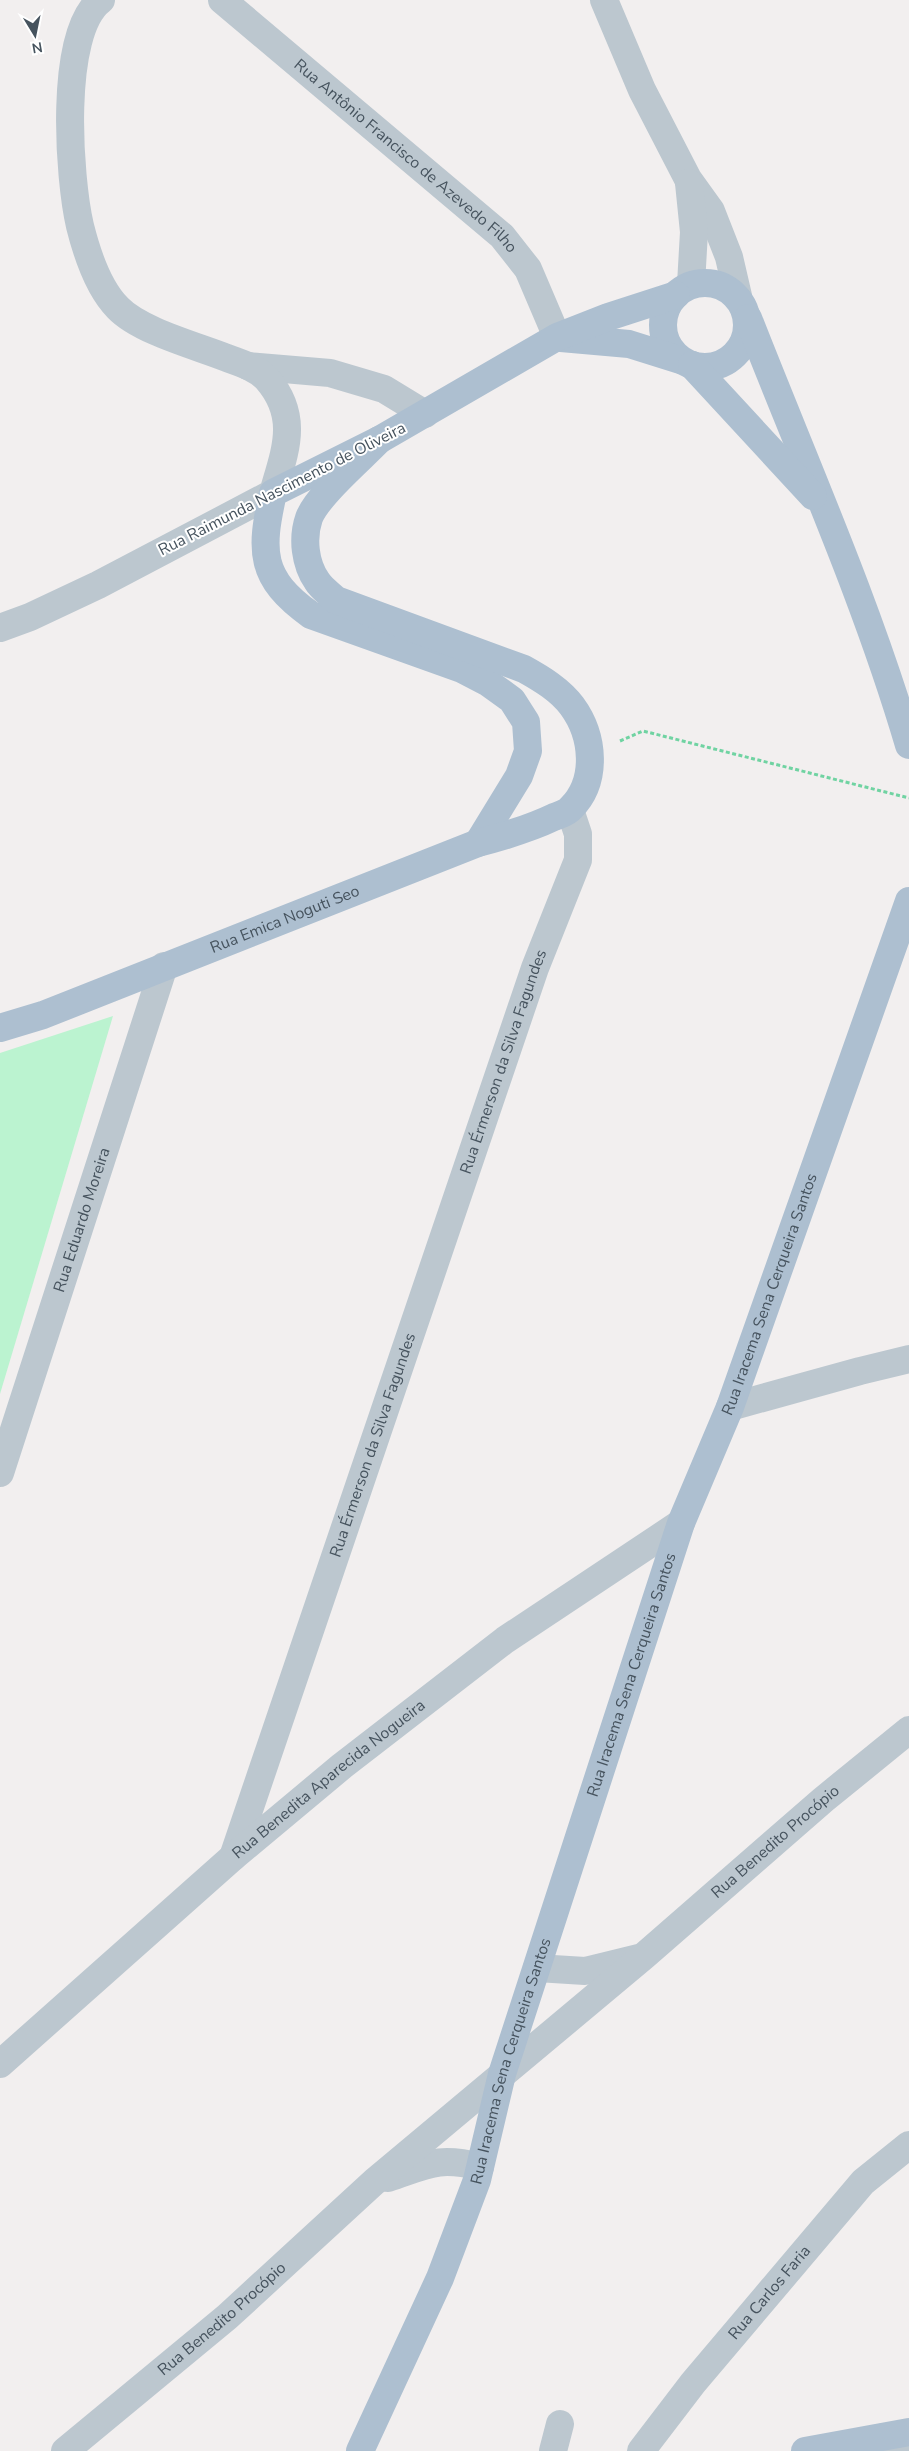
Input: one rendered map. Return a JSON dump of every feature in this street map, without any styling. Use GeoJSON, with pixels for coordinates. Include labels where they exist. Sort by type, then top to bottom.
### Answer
{"type":"FeatureCollection","features":[{"type":"Feature","properties":{"kind":"main road"},"geometry":{"type":"LineString","coordinates":[[822,507],[686,362],[670,350],[664,337],[662,324],[664,310],[683,289],[709,282],[723,285],[743,307],[808,466],[893,692],[909,745]]}},
{"type":"Feature","properties":{"kind":"main road","name":"Rua Raimunda Nascimento de Oliveira"},"geometry":{"type":"LineString","coordinates":[[273,493],[379,440],[557,337],[683,289]]}},
{"type":"Feature","properties":{"kind":"main road"},"geometry":{"type":"LineString","coordinates":[[557,337],[629,344],[706,368],[720,364],[733,357],[742,346],[747,333],[743,307]]}},
{"type":"Feature","properties":{"kind":"main road"},"geometry":{"type":"LineString","coordinates":[[379,440],[320,502],[310,517],[306,536],[306,557],[316,581],[336,600],[524,669],[551,685],[572,706],[585,730],[590,753],[590,773],[585,789],[570,810]]}},
{"type":"Feature","properties":{"kind":"main road"},"geometry":{"type":"LineString","coordinates":[[273,493],[265,529],[264,549],[269,568],[279,586],[291,600],[311,615],[462,669],[487,682],[512,700],[526,722],[528,751],[519,776],[478,843]]}},
{"type":"Feature","properties":{"kind":"main road","name":"Rua Emica Noguti Seo"},"geometry":{"type":"LineString","coordinates":[[0,1028],[42,1016],[478,843],[525,831],[570,810]]}},
{"type":"Feature","properties":{"kind":"main road","name":"Rua Iracema Sena Cerqueira Santos"},"geometry":{"type":"LineString","coordinates":[[360,2451],[440,2278],[480,2166],[502,2074],[680,1523],[730,1407],[909,901]]}},
{"type":"Feature","properties":{"kind":"main road"},"geometry":{"type":"LineString","coordinates":[[805,2451],[896,2434]]}},
{"type":"Feature","properties":{"kind":"street"},"geometry":{"type":"LineString","coordinates":[[101,0],[96,4],[83,28],[73,60],[69,125],[73,180],[80,226],[101,284],[119,309],[140,324],[248,366],[266,378],[279,398],[288,420],[288,437],[273,493]]}},
{"type":"Feature","properties":{"kind":"street","name":"Rua Antônio Francisco de Azevedo Filho"},"geometry":{"type":"LineString","coordinates":[[222,0],[502,236],[528,269],[557,337]]}},
{"type":"Feature","properties":{"kind":"street"},"geometry":{"type":"LineString","coordinates":[[604,0],[642,90],[688,179],[711,211],[729,257],[743,307]]}},
{"type":"Feature","properties":{"kind":"street"},"geometry":{"type":"LineString","coordinates":[[683,289],[694,232],[688,179]]}},
{"type":"Feature","properties":{"kind":"street"},"geometry":{"type":"LineString","coordinates":[[248,366],[330,373],[384,389],[425,414]]}},
{"type":"Feature","properties":{"kind":"street","name":"Rua Raimunda Nascimento de Oliveira"},"geometry":{"type":"LineString","coordinates":[[0,628],[30,618],[98,585],[273,493]]}},
{"type":"Feature","properties":{"kind":"street","name":"Rua Érmerson da Silva Fagundes"},"geometry":{"type":"LineString","coordinates":[[233,1857],[535,968],[578,860],[578,834],[570,810]]}},
{"type":"Feature","properties":{"kind":"street","name":"Rua Eduardo Moreira"},"geometry":{"type":"LineString","coordinates":[[0,1473],[164,966]]}},
{"type":"Feature","properties":{"kind":"street"},"geometry":{"type":"LineString","coordinates":[[730,1407],[860,1370],[909,1359]]}},
{"type":"Feature","properties":{"kind":"street","name":"Rua Benedita Aparecida Nogueira"},"geometry":{"type":"LineString","coordinates":[[0,2064],[233,1857],[342,1766],[505,1640],[680,1523]]}},
{"type":"Feature","properties":{"kind":"street","name":"Rua Benedito Procópio"},"geometry":{"type":"LineString","coordinates":[[65,2451],[227,2317],[374,2182],[644,1956],[823,1800],[909,1730]]}},
{"type":"Feature","properties":{"kind":"street","name":"Rua Benedito Procópio"},"geometry":{"type":"LineString","coordinates":[[537,1968],[585,1971],[644,1956]]}},
{"type":"Feature","properties":{"kind":"street","name":"Rua Carlos Faria"},"geometry":{"type":"LineString","coordinates":[[641,2451],[693,2383],[863,2182],[909,2145]]}},
{"type":"Feature","properties":{"kind":"street","name":"Rua Benedito Procópio"},"geometry":{"type":"LineString","coordinates":[[374,2182],[439,2160],[457,2161],[480,2166]]}},
{"type":"Feature","properties":{"kind":"street"},"geometry":{"type":"LineString","coordinates":[[554,2451],[560,2424]]}},
{"type":"Feature","properties":{"kind":"street"},"geometry":{"type":"LineString","coordinates":[[896,2434],[909,2451]]}},
{"type":"Feature","properties":{"kind":"path"},"geometry":{"type":"LineString","coordinates":[[590,753],[643,731],[909,798]]}},
{"type":"Feature","properties":{"kind":"green space"},"geometry":{"type":"Polygon","coordinates":[[[113,1016],[0,1394],[0,1053],[113,1016]]]}}]}
